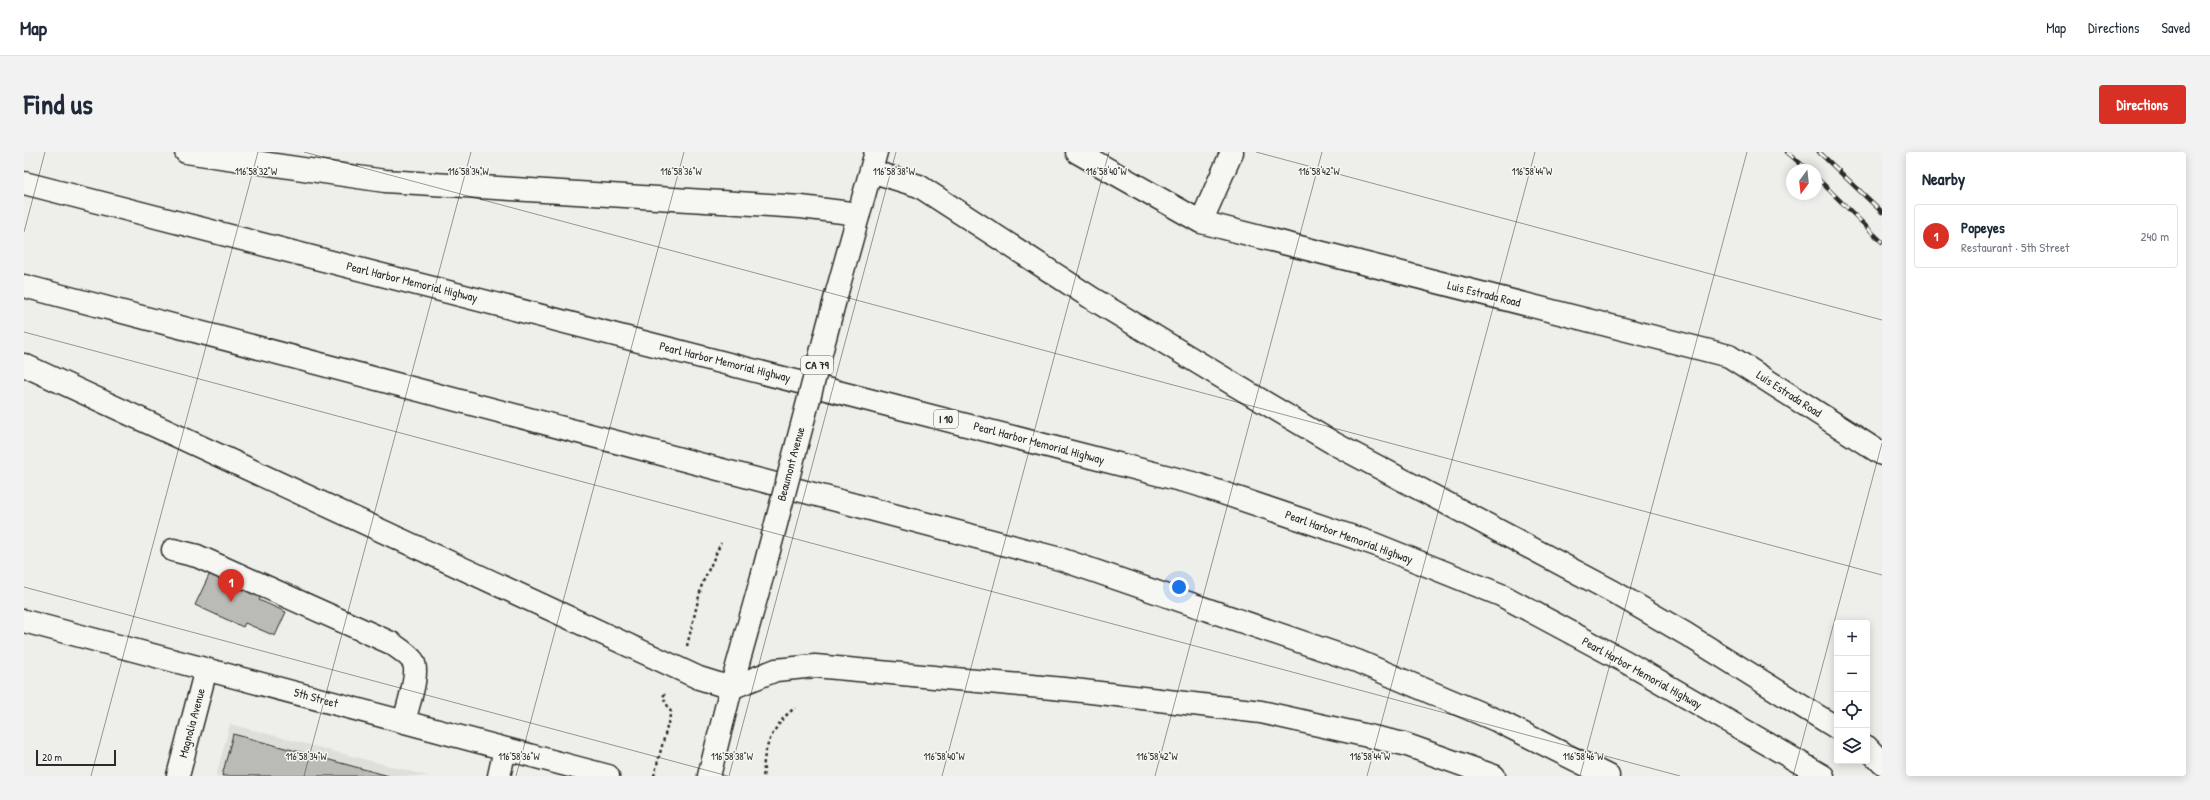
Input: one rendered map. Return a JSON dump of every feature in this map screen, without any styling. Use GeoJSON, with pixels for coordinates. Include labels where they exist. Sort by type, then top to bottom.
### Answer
{"type":"FeatureCollection","features":[{"type":"Feature","properties":{"kind":"main road"},"geometry":{"type":"LineString","coordinates":[[186,152],[385,181],[801,207],[859,214]]}},
{"type":"Feature","properties":{"kind":"main road","name":"Luis Estrada Road"},"geometry":{"type":"LineString","coordinates":[[1077,152],[1201,222],[1728,356],[1882,454]]}},
{"type":"Feature","properties":{"kind":"main road"},"geometry":{"type":"LineString","coordinates":[[1201,222],[1232,152]]}},
{"type":"Feature","properties":{"kind":"main road"},"geometry":{"type":"LineString","coordinates":[[873,162],[919,186],[1093,299],[1335,444],[1612,591],[1686,634],[1834,726]]}},
{"type":"Feature","properties":{"kind":"main road","name":"Beaumont Avenue"},"geometry":{"type":"LineString","coordinates":[[709,776],[730,688],[762,577],[873,162]]}},
{"type":"Feature","properties":{"kind":"main road","name":"Pearl Harbor Memorial Highway"},"geometry":{"type":"LineString","coordinates":[[24,183],[1196,484],[1374,544],[1501,594],[1626,662],[1823,776]]}},
{"type":"Feature","properties":{"kind":"main road"},"geometry":{"type":"LineString","coordinates":[[24,286],[1060,559],[1357,661],[1496,720],[1608,776]]}},
{"type":"Feature","properties":{"kind":"main road"},"geometry":{"type":"LineString","coordinates":[[24,365],[699,678],[730,688],[776,670],[815,666],[1074,690],[1261,712],[1404,744],[1494,776]]}},
{"type":"Feature","properties":{"kind":"main road"},"geometry":{"type":"LineString","coordinates":[[173,550],[197,556],[391,644],[404,653],[413,662],[415,678],[404,722]]}},
{"type":"Feature","properties":{"kind":"main road","name":"5th Street"},"geometry":{"type":"LineString","coordinates":[[24,621],[606,776]]}},
{"type":"Feature","properties":{"kind":"main road","name":"Magnolia Avenue"},"geometry":{"type":"LineString","coordinates":[[178,776],[206,669]]}},
{"type":"Feature","properties":{"kind":"main road"},"geometry":{"type":"LineString","coordinates":[[499,776],[505,749]]}},
{"type":"Feature","properties":{"kind":"main road"},"geometry":{"type":"LineString","coordinates":[[1870,750],[1882,763]]}},
{"type":"Feature","properties":{"kind":"path"},"geometry":{"type":"LineString","coordinates":[[763,776],[765,770],[764,761],[773,734],[784,716],[796,708]]}},
{"type":"Feature","properties":{"kind":"shaded area"},"geometry":{"type":"Polygon","coordinates":[[[230,724],[428,776],[216,776],[230,724]]]}},
{"type":"Feature","properties":{"kind":"building"},"geometry":{"type":"Polygon","coordinates":[[[211,571],[262,594],[259,600],[286,612],[275,636],[245,623],[243,627],[195,605],[211,571]]]}},
{"type":"Feature","properties":{"kind":"building"},"geometry":{"type":"Polygon","coordinates":[[[233,734],[389,776],[222,776],[233,734]]]}},
{"type":"Feature","properties":{"kind":"railway"},"geometry":{"type":"LineString","coordinates":[[1787,152],[1801,164]]}},
{"type":"Feature","properties":{"kind":"railway"},"geometry":{"type":"LineString","coordinates":[[1819,152],[1882,212]]}},
{"type":"Feature","properties":{"kind":"railway"},"geometry":{"type":"LineString","coordinates":[[1822,183],[1882,242]]}},
{"type":"Feature","properties":{"kind":"place","name":"Popeyes"},"geometry":{"type":"Point","coordinates":[231,602]}}]}
